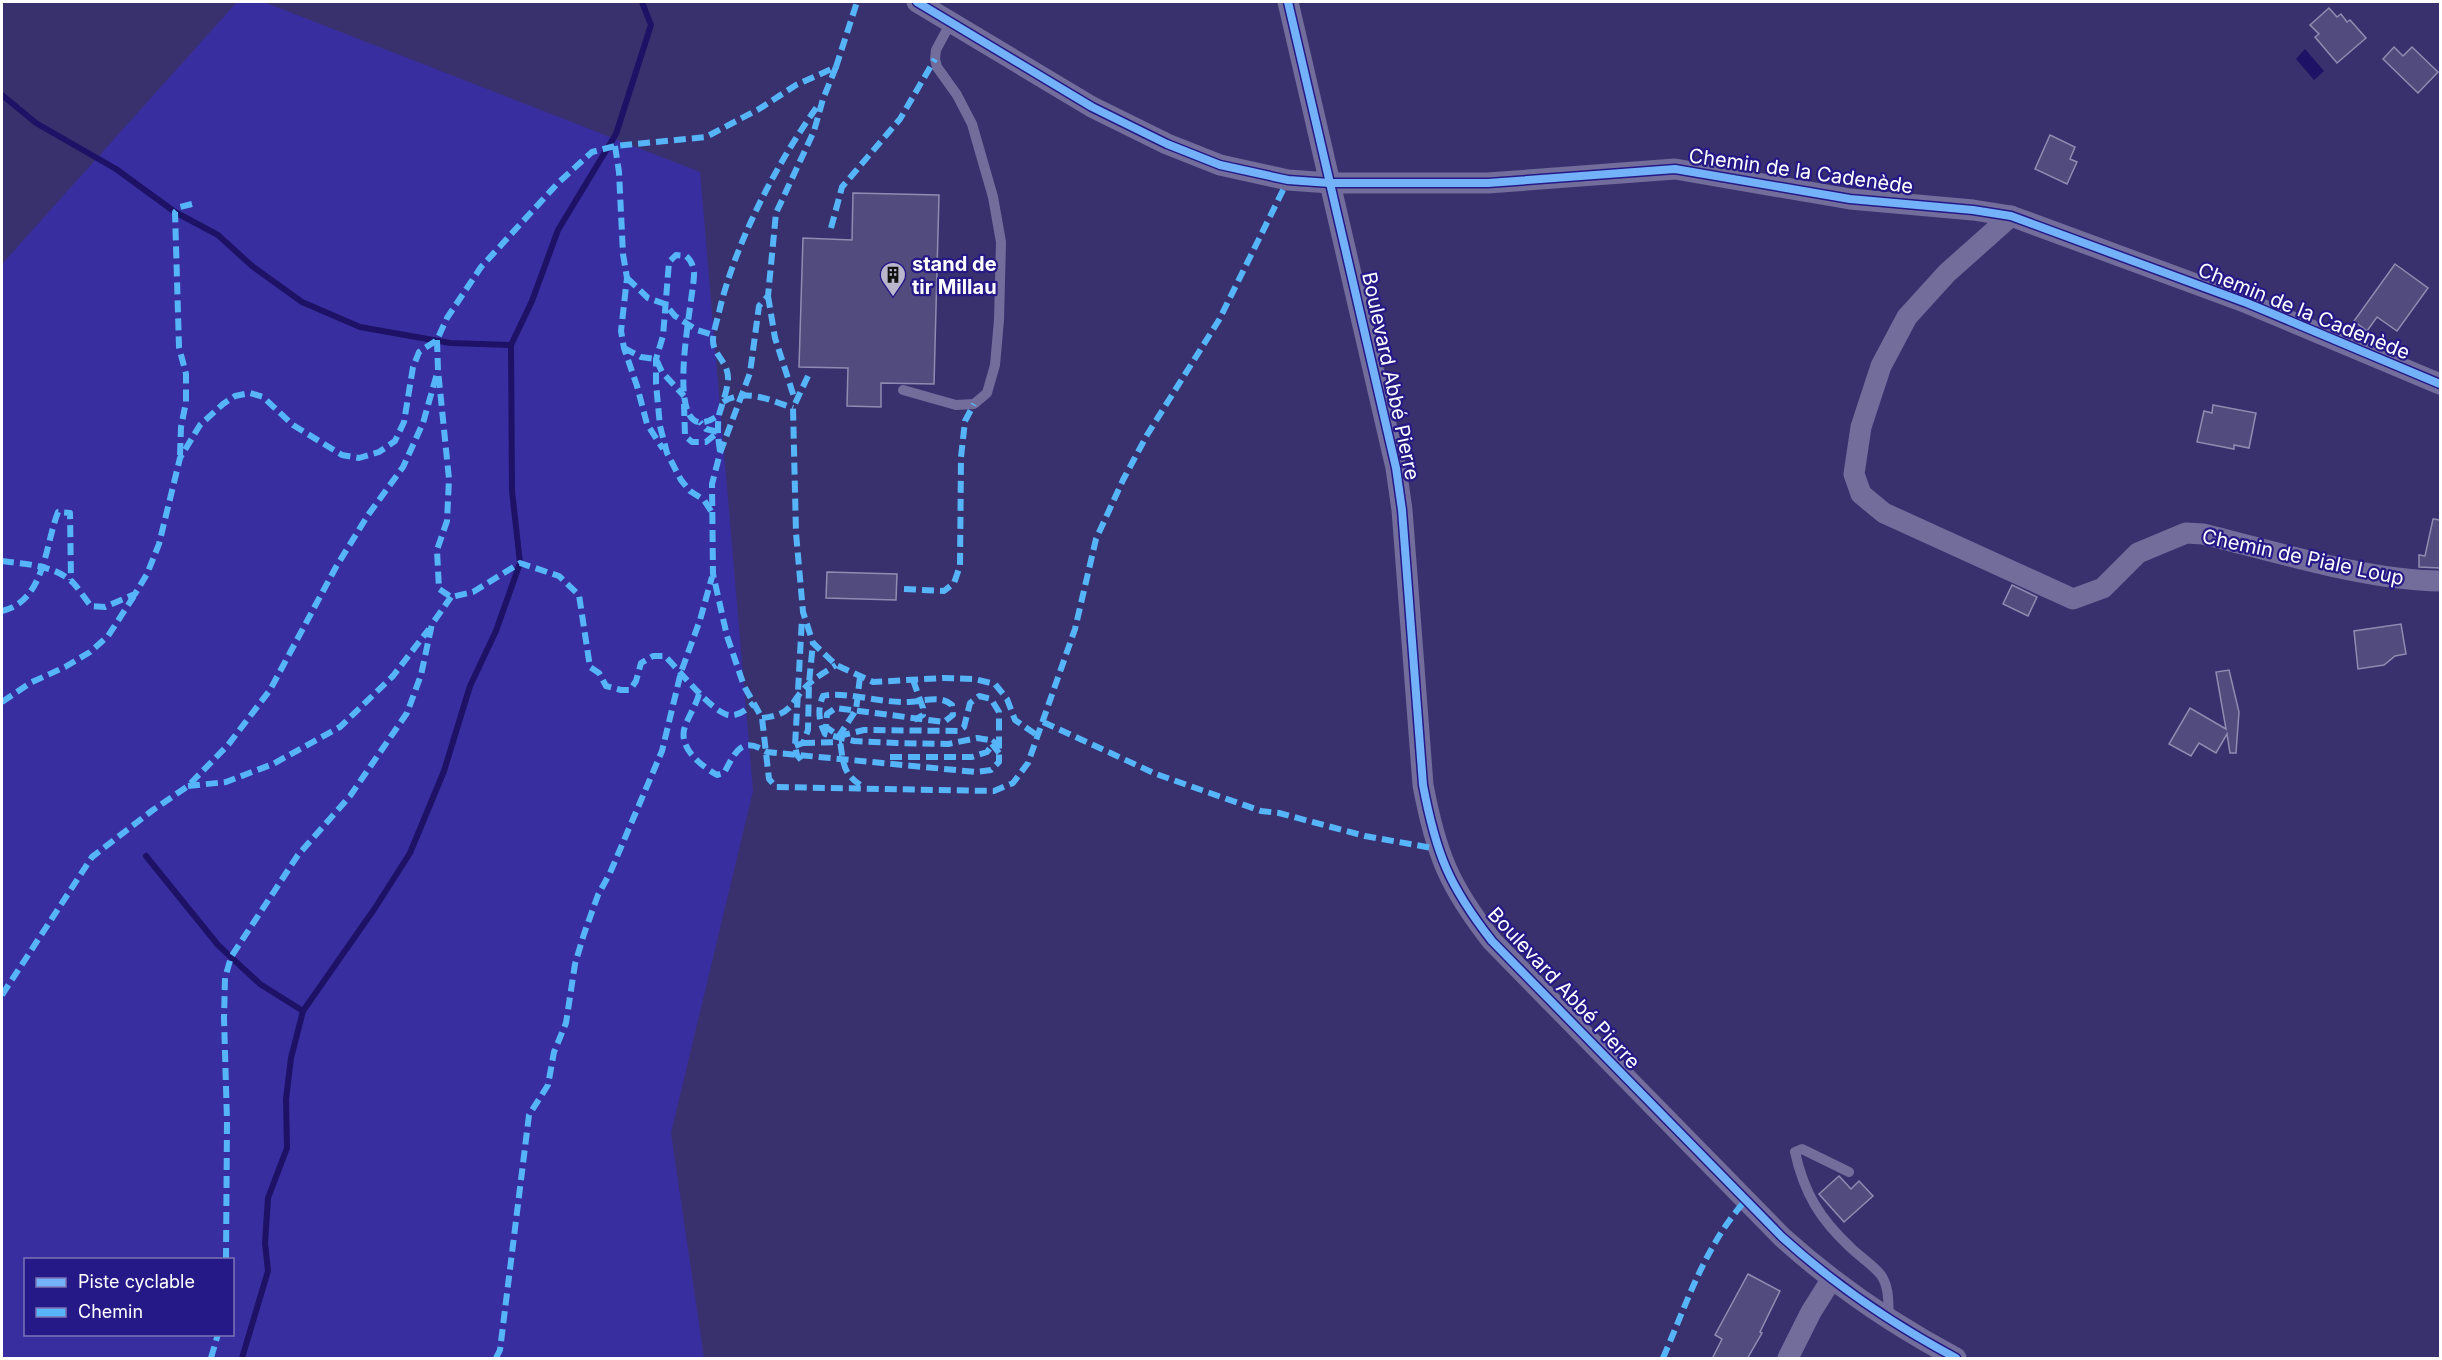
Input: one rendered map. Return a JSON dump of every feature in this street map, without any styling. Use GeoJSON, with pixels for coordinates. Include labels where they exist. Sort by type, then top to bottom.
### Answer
{"type":"FeatureCollection","features":[{"type":"Feature","properties":{"kind":"street","name":"Chemin de la Cadenède"},"geometry":{"type":"LineString","coordinates":[[917,2],[1092,107],[1167,144],[1220,165],[1288,180],[1330,183],[1488,183],[1675,169],[1850,199],[1973,210],[2011,216],[2247,303],[2440,384]]}},
{"type":"Feature","properties":{"kind":"street","name":"Boulevard Abbé Pierre"},"geometry":{"type":"LineString","coordinates":[[1288,2],[1389,427],[1402,510],[1423,785],[1430,822],[1446,872],[1471,913],[1518,968],[1782,1237],[1831,1280],[1889,1321],[1956,1359]]}},
{"type":"Feature","properties":{"kind":"street","name":"Chemin de Piale Loup"},"geometry":{"type":"LineString","coordinates":[[2011,216],[1947,273],[1907,317],[1881,366],[1861,428],[1854,474],[1861,494],[1884,513],[2073,599],[2103,588],[2138,553],[2186,533],[2203,534],[2328,565],[2418,581],[2440,581]]}},
{"type":"Feature","properties":{"kind":"street"},"geometry":{"type":"LineString","coordinates":[[1788,1359],[1811,1312],[1831,1280]]}},
{"type":"Feature","properties":{"kind":"lane"},"geometry":{"type":"LineString","coordinates":[[903,390],[956,405],[974,404],[987,393],[995,365],[999,320],[1001,242],[993,197],[972,124],[934,59],[936,50],[951,22]]}},
{"type":"Feature","properties":{"kind":"lane"},"geometry":{"type":"LineString","coordinates":[[1849,1172],[1802,1149],[1796,1152],[1800,1173],[1814,1206],[1836,1234],[1881,1275],[1887,1290],[1889,1321]]}},
{"type":"Feature","properties":{"kind":"shaded area"},"geometry":{"type":"Polygon","coordinates":[[[237,2],[264,2],[700,172],[753,791],[671,1133],[704,1358],[2,1358],[2,264],[237,2]]]}},
{"type":"Feature","properties":{"kind":"shaded area"},"geometry":{"type":"Polygon","coordinates":[[[2305,49],[2324,71],[2314,80],[2296,59],[2305,49]]]}},
{"type":"Feature","properties":{"kind":"building"},"geometry":{"type":"Polygon","coordinates":[[[2329,8],[2337,17],[2341,14],[2347,22],[2350,20],[2366,38],[2337,63],[2315,37],[2319,34],[2310,25],[2329,8]]]}},
{"type":"Feature","properties":{"kind":"building"},"geometry":{"type":"Polygon","coordinates":[[[2394,47],[2403,56],[2412,47],[2438,72],[2418,93],[2383,59],[2394,47]]]}},
{"type":"Feature","properties":{"kind":"building"},"geometry":{"type":"Polygon","coordinates":[[[2050,135],[2075,147],[2070,159],[2077,162],[2067,184],[2035,169],[2050,135]]]}},
{"type":"Feature","properties":{"kind":"building"},"geometry":{"type":"Polygon","coordinates":[[[853,193],[939,195],[934,384],[881,383],[881,407],[847,406],[848,368],[799,367],[803,238],[852,240],[853,193]]]}},
{"type":"Feature","properties":{"kind":"building"},"geometry":{"type":"Polygon","coordinates":[[[2395,264],[2428,288],[2397,331],[2377,317],[2367,331],[2354,321],[2395,264]]]}},
{"type":"Feature","properties":{"kind":"building"},"geometry":{"type":"Polygon","coordinates":[[[2213,405],[2256,413],[2249,448],[2234,445],[2234,449],[2197,442],[2204,411],[2212,413],[2213,405]]]}},
{"type":"Feature","properties":{"kind":"building"},"geometry":{"type":"Polygon","coordinates":[[[2433,519],[2440,520],[2440,568],[2419,567],[2419,555],[2425,556],[2433,519]]]}},
{"type":"Feature","properties":{"kind":"building"},"geometry":{"type":"Polygon","coordinates":[[[827,572],[897,574],[896,600],[826,598],[827,572]]]}},
{"type":"Feature","properties":{"kind":"building"},"geometry":{"type":"Polygon","coordinates":[[[2012,585],[2037,597],[2028,616],[2003,604],[2012,585]]]}},
{"type":"Feature","properties":{"kind":"building"},"geometry":{"type":"Polygon","coordinates":[[[2401,624],[2406,654],[2395,656],[2384,665],[2358,669],[2354,631],[2401,624]]]}},
{"type":"Feature","properties":{"kind":"building"},"geometry":{"type":"Polygon","coordinates":[[[2229,670],[2239,712],[2236,753],[2230,753],[2227,734],[2216,753],[2199,743],[2191,756],[2169,744],[2190,708],[2226,729],[2216,672],[2229,670]]]}},
{"type":"Feature","properties":{"kind":"building"},"geometry":{"type":"Polygon","coordinates":[[[1839,1176],[1851,1189],[1859,1181],[1873,1196],[1844,1222],[1819,1194],[1839,1176]]]}},
{"type":"Feature","properties":{"kind":"building"},"geometry":{"type":"Polygon","coordinates":[[[1748,1274],[1780,1291],[1760,1332],[1762,1333],[1747,1359],[1712,1359],[1722,1339],[1715,1335],[1748,1274]]]}},
{"type":"Feature","properties":{"kind":"waterway"},"geometry":{"type":"LineString","coordinates":[[242,1358],[268,1271],[265,1243],[268,1198],[287,1148],[286,1099],[291,1058],[303,1011],[375,908],[410,853],[444,771],[470,686],[496,631],[520,563],[512,491],[511,345],[532,301],[558,230],[616,134],[651,25],[642,2]]}},
{"type":"Feature","properties":{"kind":"waterway"},"geometry":{"type":"LineString","coordinates":[[2,95],[36,123],[116,169],[175,212],[218,235],[252,266],[302,302],[360,327],[450,343],[511,345]]}},
{"type":"Feature","properties":{"kind":"waterway"},"geometry":{"type":"LineString","coordinates":[[146,856],[218,945],[260,984],[303,1011]]}},
{"type":"Feature","properties":{"kind":"marked path"},"geometry":{"type":"LineString","coordinates":[[2,561],[38,566],[63,575],[75,585],[91,606],[105,607],[135,594],[147,574],[159,544],[180,458],[200,425],[235,396],[250,393],[263,397],[293,425],[342,455],[359,458],[379,452],[395,441],[404,422],[413,367],[419,352],[437,340],[447,318],[481,267],[558,183],[592,152],[615,146],[706,137],[759,109],[796,85],[836,67],[857,2]]}},
{"type":"Feature","properties":{"kind":"marked path"},"geometry":{"type":"LineString","coordinates":[[831,228],[842,187],[900,119],[935,59]]}},
{"type":"Feature","properties":{"kind":"marked path"},"geometry":{"type":"LineString","coordinates":[[836,67],[823,99],[814,131],[776,213],[768,296],[759,306],[750,373],[720,453],[712,484],[713,574],[727,636],[744,686],[762,718],[769,779],[776,787],[994,791],[1013,783],[1028,763],[1075,629],[1096,539],[1147,435],[1219,320],[1288,180]]}},
{"type":"Feature","properties":{"kind":"marked path"},"geometry":{"type":"LineString","coordinates":[[720,451],[718,420],[727,389],[728,373],[713,345],[713,339],[727,282],[760,202],[789,150],[819,104]]}},
{"type":"Feature","properties":{"kind":"marked path"},"geometry":{"type":"LineString","coordinates":[[615,146],[619,172],[623,254],[627,278],[621,331],[647,424],[663,449]]}},
{"type":"Feature","properties":{"kind":"marked path"},"geometry":{"type":"LineString","coordinates":[[180,455],[181,427],[186,402],[186,374],[179,347],[175,212],[180,207],[192,204]]}},
{"type":"Feature","properties":{"kind":"marked path"},"geometry":{"type":"LineString","coordinates":[[711,511],[704,500],[690,491],[681,480],[667,453],[660,426],[656,359],[663,336],[669,262],[676,255],[686,256],[694,272],[684,367],[684,394],[689,414],[700,422],[719,415]]}},
{"type":"Feature","properties":{"kind":"marked path"},"geometry":{"type":"LineString","coordinates":[[627,278],[648,298],[665,304],[675,316],[697,330],[713,335]]}},
{"type":"Feature","properties":{"kind":"marked path"},"geometry":{"type":"LineString","coordinates":[[768,296],[775,338],[795,400]]}},
{"type":"Feature","properties":{"kind":"marked path"},"geometry":{"type":"LineString","coordinates":[[437,340],[449,479],[447,521],[437,550],[439,589],[451,597],[473,592],[520,563],[559,576],[579,595],[590,667],[599,673],[606,686],[630,690],[636,681],[641,663],[653,656],[665,656],[704,698],[721,712],[735,715],[754,703]]}},
{"type":"Feature","properties":{"kind":"marked path"},"geometry":{"type":"LineString","coordinates":[[624,348],[641,357],[656,359],[662,372],[684,396]]}},
{"type":"Feature","properties":{"kind":"marked path"},"geometry":{"type":"LineString","coordinates":[[2,995],[92,857],[188,786],[228,745],[270,690],[336,567],[368,515],[403,467],[423,423],[438,370]]}},
{"type":"Feature","properties":{"kind":"marked path"},"geometry":{"type":"LineString","coordinates":[[808,376],[793,408],[796,533],[803,612],[813,643],[836,665],[873,682],[943,678],[974,679],[995,684],[1007,699],[1015,720],[1038,736]]}},
{"type":"Feature","properties":{"kind":"marked path"},"geometry":{"type":"LineString","coordinates":[[723,402],[740,396],[749,396],[767,399],[793,408]]}},
{"type":"Feature","properties":{"kind":"marked path"},"geometry":{"type":"LineString","coordinates":[[684,404],[685,436],[692,442],[706,442],[718,432],[706,429],[700,422]]}},
{"type":"Feature","properties":{"kind":"marked path"},"geometry":{"type":"LineString","coordinates":[[904,589],[944,591],[954,583],[960,566],[961,457],[965,421],[974,404]]}},
{"type":"Feature","properties":{"kind":"marked path"},"geometry":{"type":"LineString","coordinates":[[2,611],[16,605],[27,596],[35,584],[58,512],[70,513],[71,580]]}},
{"type":"Feature","properties":{"kind":"marked path"},"geometry":{"type":"LineString","coordinates":[[496,1358],[500,1350],[529,1115],[548,1085],[554,1052],[566,1023],[575,964],[598,895],[610,873],[662,751],[681,672],[700,620],[712,577]]}},
{"type":"Feature","properties":{"kind":"marked path"},"geometry":{"type":"LineString","coordinates":[[2,702],[30,683],[65,667],[90,652],[108,636],[134,596]]}},
{"type":"Feature","properties":{"kind":"marked path"},"geometry":{"type":"LineString","coordinates":[[226,1258],[227,1121],[224,1018],[225,978],[231,957],[298,855],[350,796],[407,713],[421,675],[432,624],[451,597]]}},
{"type":"Feature","properties":{"kind":"marked path"},"geometry":{"type":"LineString","coordinates":[[801,760],[795,746],[802,618]]}},
{"type":"Feature","properties":{"kind":"marked path"},"geometry":{"type":"LineString","coordinates":[[188,786],[226,782],[273,764],[340,727],[393,676],[429,629]]}},
{"type":"Feature","properties":{"kind":"marked path"},"geometry":{"type":"LineString","coordinates":[[795,746],[803,743],[808,730],[813,643]]}},
{"type":"Feature","properties":{"kind":"marked path"},"geometry":{"type":"LineString","coordinates":[[762,718],[787,710],[811,682],[836,665]]}},
{"type":"Feature","properties":{"kind":"marked path"},"geometry":{"type":"LineString","coordinates":[[860,677],[856,710],[839,736],[844,766],[851,777],[864,787]]}},
{"type":"Feature","properties":{"kind":"marked path"},"geometry":{"type":"LineString","coordinates":[[913,680],[923,708],[923,715],[914,720]]}},
{"type":"Feature","properties":{"kind":"marked path"},"geometry":{"type":"LineString","coordinates":[[699,694],[685,726],[685,744],[693,757],[717,775],[724,773],[740,748],[751,745],[767,752],[976,772],[991,770],[999,762],[999,712],[991,699],[979,696],[970,703],[964,727],[958,731],[864,730],[839,736],[826,727],[827,714],[836,708],[944,722],[953,715],[952,705],[936,699],[897,702],[832,695],[823,696],[819,711],[825,734],[854,741],[897,743],[948,744],[977,738],[989,740],[999,753]]}},
{"type":"Feature","properties":{"kind":"marked path"},"geometry":{"type":"LineString","coordinates":[[1043,722],[1156,774],[1261,811],[1279,813],[1365,836],[1438,849]]}},
{"type":"Feature","properties":{"kind":"marked path"},"geometry":{"type":"LineString","coordinates":[[890,757],[972,757],[987,752],[996,740]]}},
{"type":"Feature","properties":{"kind":"marked path"},"geometry":{"type":"LineString","coordinates":[[803,743],[842,742]]}},
{"type":"Feature","properties":{"kind":"marked path"},"geometry":{"type":"LineString","coordinates":[[1663,1358],[1708,1255],[1732,1217],[1746,1200]]}},
{"type":"Feature","properties":{"kind":"marked path"},"geometry":{"type":"LineString","coordinates":[[211,1358],[217,1336]]}},
{"type":"Feature","properties":{"kind":"cycle path"},"geometry":{"type":"LineString","coordinates":[[917,2],[1092,107],[1167,144],[1220,165],[1288,180],[1330,183],[1488,183],[1675,169],[1850,199],[1973,210],[2011,216],[2247,303],[2440,384]]}},
{"type":"Feature","properties":{"kind":"cycle path"},"geometry":{"type":"LineString","coordinates":[[1288,2],[1396,468],[1402,510],[1423,785],[1433,831],[1446,868],[1465,903],[1492,941],[1782,1237],[1865,1303],[1909,1332],[1956,1358]]}},
{"type":"Feature","properties":{"kind":"place","name":"stand de tir Millau"},"geometry":{"type":"Point","coordinates":[893,298]}}]}
